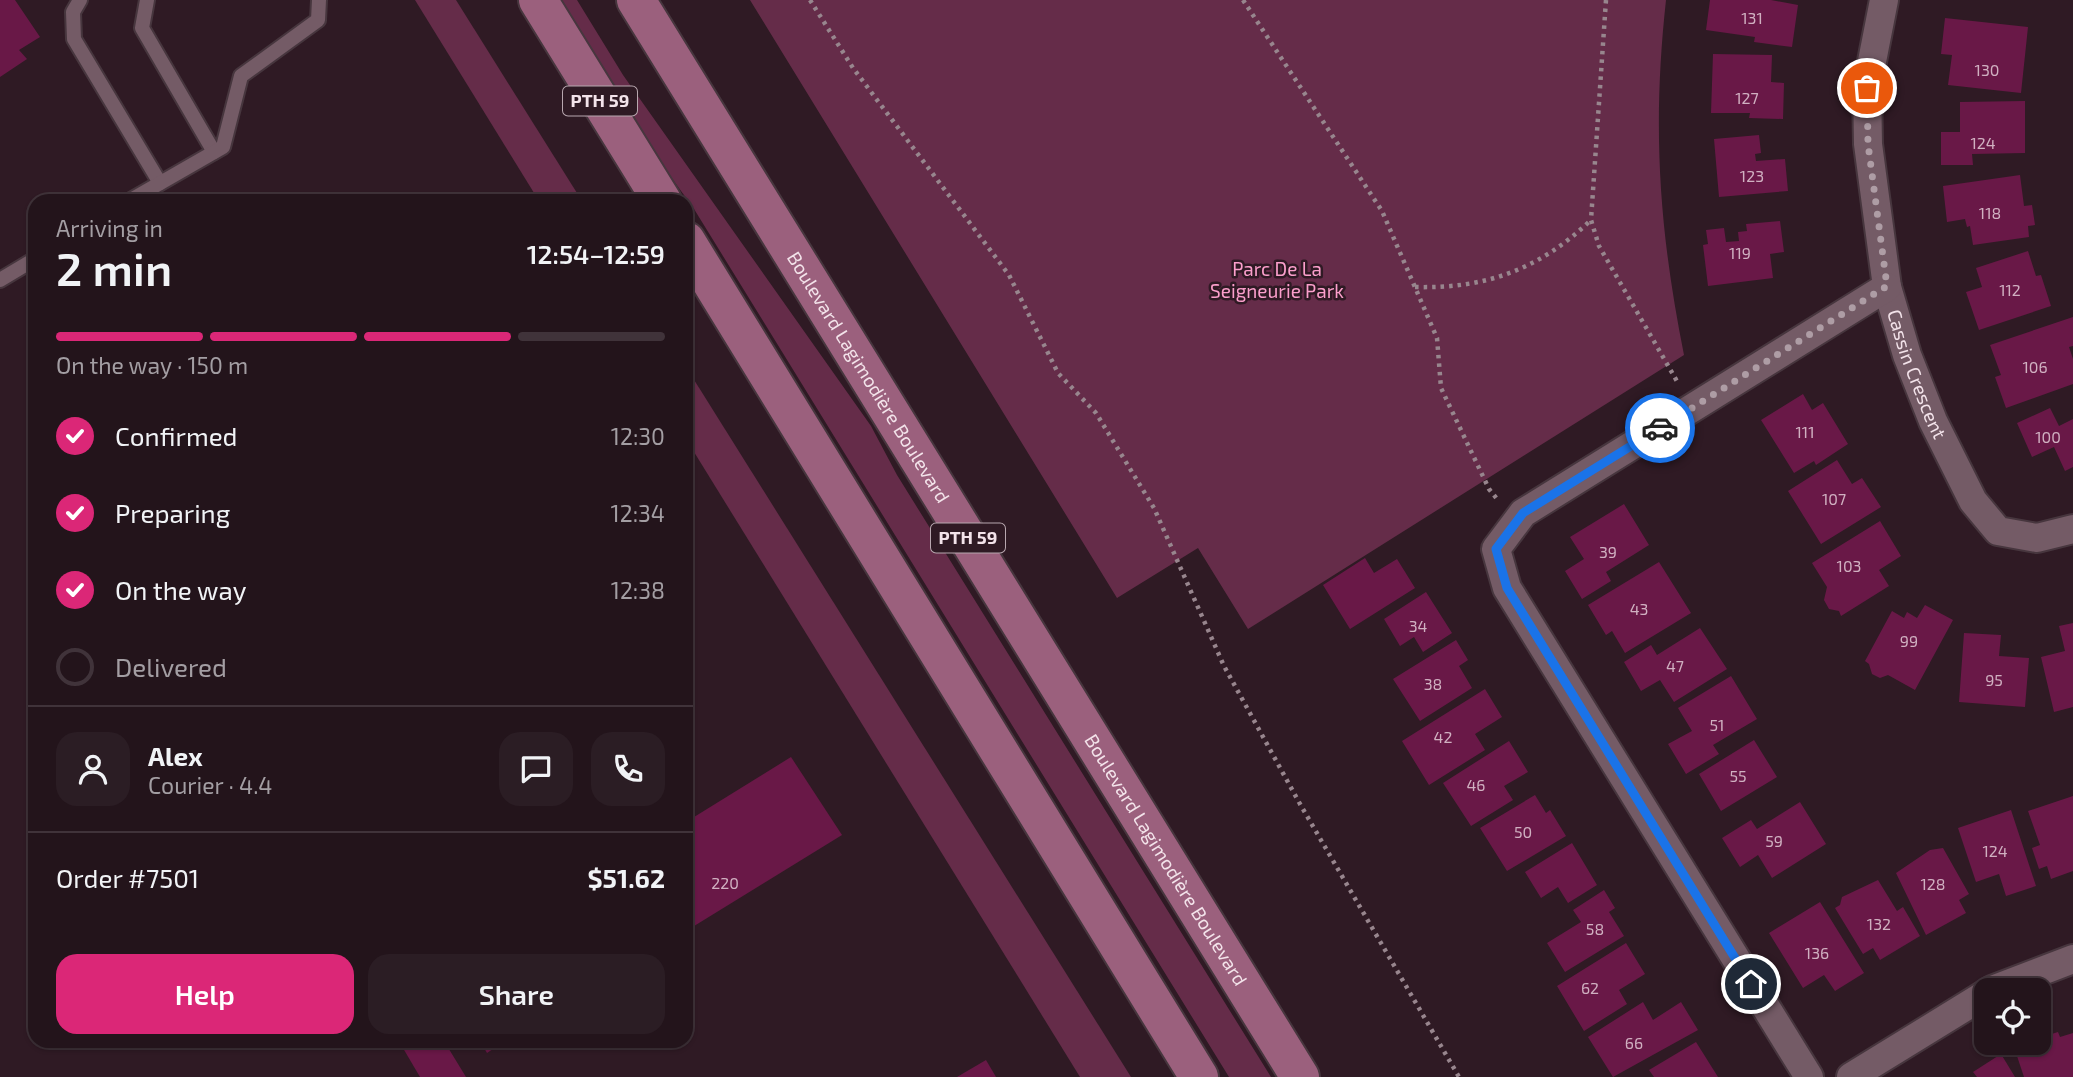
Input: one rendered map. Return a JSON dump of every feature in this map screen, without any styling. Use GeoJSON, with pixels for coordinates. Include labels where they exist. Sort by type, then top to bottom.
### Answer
{"type":"FeatureCollection","features":[{"type":"Feature","properties":{"kind":"main road","name":"PTH 59"},"geometry":{"type":"LineString","coordinates":[[538,0],[658,194]]}},
{"type":"Feature","properties":{"kind":"main road","name":"Boulevard Lagimodière Boulevard"},"geometry":{"type":"LineString","coordinates":[[636,0],[1300,1077]]}},
{"type":"Feature","properties":{"kind":"main road"},"geometry":{"type":"LineString","coordinates":[[693,252],[1199,1077]]}},
{"type":"Feature","properties":{"kind":"street","name":"Cassin Crescent"},"geometry":{"type":"LineString","coordinates":[[1884,0],[1867,88],[1868,144],[1887,286],[1907,355],[1973,501],[1998,531],[2037,538],[2073,529]]}},
{"type":"Feature","properties":{"kind":"street"},"geometry":{"type":"LineString","coordinates":[[1809,1077],[1507,588],[1496,549],[1523,513],[1887,286]]}},
{"type":"Feature","properties":{"kind":"street"},"geometry":{"type":"LineString","coordinates":[[2023,978],[2073,959]]}},
{"type":"Feature","properties":{"kind":"street"},"geometry":{"type":"LineString","coordinates":[[1851,1077],[1974,1001]]}},
{"type":"Feature","properties":{"kind":"lane"},"geometry":{"type":"LineString","coordinates":[[80,0],[73,12],[74,39],[160,183]]}},
{"type":"Feature","properties":{"kind":"lane"},"geometry":{"type":"LineString","coordinates":[[147,0],[142,28],[214,152]]}},
{"type":"Feature","properties":{"kind":"lane"},"geometry":{"type":"LineString","coordinates":[[141,194],[223,147],[241,76],[318,20],[319,0]]}},
{"type":"Feature","properties":{"kind":"lane"},"geometry":{"type":"LineString","coordinates":[[0,280],[28,263]]}},
{"type":"Feature","properties":{"kind":"path"},"geometry":{"type":"LineString","coordinates":[[810,0],[853,68],[1009,275],[1058,373],[1096,413],[1154,508],[1224,666],[1300,804],[1459,1077]]}},
{"type":"Feature","properties":{"kind":"path"},"geometry":{"type":"LineString","coordinates":[[1243,0],[1382,211],[1437,338],[1441,388],[1446,400],[1489,489],[1517,522]]}},
{"type":"Feature","properties":{"kind":"path"},"geometry":{"type":"LineString","coordinates":[[1606,0],[1591,220],[1599,246],[1629,302],[1693,408]]}},
{"type":"Feature","properties":{"kind":"path"},"geometry":{"type":"LineString","coordinates":[[1415,287],[1448,288],[1483,283],[1527,266],[1569,242],[1591,220]]}},
{"type":"Feature","properties":{"kind":"green space"},"geometry":{"type":"Polygon","coordinates":[[[415,0],[456,0],[578,194],[535,194],[415,0]]]}},
{"type":"Feature","properties":{"kind":"green space"},"geometry":{"type":"Polygon","coordinates":[[[561,0],[577,0],[623,75],[871,426],[897,475],[1271,1077],[1229,1077],[693,208],[693,194],[683,194],[658,159],[561,0]]]}},
{"type":"Feature","properties":{"kind":"green space","name":"Parc De La Seigneurie Park"},"geometry":{"type":"Polygon","coordinates":[[[750,0],[1666,0],[1659,91],[1660,178],[1669,265],[1684,355],[1248,629],[1198,548],[1117,598],[750,0]]]}},
{"type":"Feature","properties":{"kind":"green space"},"geometry":{"type":"Polygon","coordinates":[[[693,378],[1131,1077],[1080,1077],[693,450],[693,378]]]}},
{"type":"Feature","properties":{"kind":"building"},"geometry":{"type":"Polygon","coordinates":[[[0,0],[15,0],[40,37],[19,50],[27,59],[0,77],[0,0]]]}},
{"type":"Feature","properties":{"kind":"building"},"geometry":{"type":"Polygon","coordinates":[[[1710,0],[1771,0],[1798,5],[1792,47],[1754,42],[1755,37],[1706,30],[1710,0]]]}},
{"type":"Feature","properties":{"kind":"building"},"geometry":{"type":"Polygon","coordinates":[[[1945,18],[2028,27],[2021,93],[1948,85],[1952,55],[1941,54],[1945,18]]]}},
{"type":"Feature","properties":{"kind":"building"},"geometry":{"type":"Polygon","coordinates":[[[1713,54],[1772,55],[1771,82],[1784,83],[1783,119],[1749,118],[1750,113],[1711,113],[1713,54]]]}},
{"type":"Feature","properties":{"kind":"building"},"geometry":{"type":"Polygon","coordinates":[[[2025,101],[2025,153],[1972,154],[1973,165],[1941,165],[1941,132],[1960,132],[1960,102],[2025,101]]]}},
{"type":"Feature","properties":{"kind":"building"},"geometry":{"type":"Polygon","coordinates":[[[1759,135],[1761,153],[1755,154],[1756,161],[1785,159],[1788,191],[1719,197],[1714,139],[1759,135]]]}},
{"type":"Feature","properties":{"kind":"building"},"geometry":{"type":"Polygon","coordinates":[[[2020,175],[2024,206],[2032,205],[2035,225],[2028,226],[2029,237],[1973,245],[1970,226],[1967,227],[1965,219],[1947,222],[1943,186],[2020,175]]]}},
{"type":"Feature","properties":{"kind":"building"},"geometry":{"type":"Polygon","coordinates":[[[1780,221],[1784,252],[1770,254],[1773,278],[1708,286],[1703,245],[1708,244],[1706,230],[1724,228],[1726,242],[1739,241],[1738,232],[1747,231],[1746,224],[1780,221]]]}},
{"type":"Feature","properties":{"kind":"building"},"geometry":{"type":"Polygon","coordinates":[[[2028,251],[2036,276],[2041,275],[2051,306],[1979,330],[1966,292],[1982,287],[1976,268],[2028,251]]]}},
{"type":"Feature","properties":{"kind":"building"},"geometry":{"type":"Polygon","coordinates":[[[2073,317],[2073,346],[2069,347],[2073,359],[2073,384],[2006,408],[1995,377],[2001,375],[1990,345],[2073,317]]]}},
{"type":"Feature","properties":{"kind":"building"},"geometry":{"type":"Polygon","coordinates":[[[1803,394],[1812,410],[1823,403],[1848,444],[1816,465],[1814,461],[1794,473],[1761,420],[1803,394]]]}},
{"type":"Feature","properties":{"kind":"building"},"geometry":{"type":"Polygon","coordinates":[[[2050,408],[2059,426],[2073,419],[2073,467],[2065,471],[2054,447],[2032,457],[2017,423],[2050,408]]]}},
{"type":"Feature","properties":{"kind":"building"},"geometry":{"type":"Polygon","coordinates":[[[1837,460],[1852,484],[1862,478],[1881,507],[1821,544],[1788,491],[1837,460]]]}},
{"type":"Feature","properties":{"kind":"building"},"geometry":{"type":"Polygon","coordinates":[[[1624,504],[1649,545],[1606,572],[1611,581],[1582,599],[1565,571],[1584,559],[1570,537],[1624,504]]]}},
{"type":"Feature","properties":{"kind":"building"},"geometry":{"type":"Polygon","coordinates":[[[1880,521],[1901,556],[1879,570],[1889,586],[1841,616],[1839,611],[1829,609],[1824,600],[1827,587],[1812,563],[1880,521]]]}},
{"type":"Feature","properties":{"kind":"building"},"geometry":{"type":"Polygon","coordinates":[[[1365,558],[1374,573],[1397,559],[1415,588],[1350,629],[1323,585],[1365,558]]]}},
{"type":"Feature","properties":{"kind":"building"},"geometry":{"type":"Polygon","coordinates":[[[1659,562],[1691,613],[1625,653],[1612,631],[1606,635],[1588,605],[1659,562]]]}},
{"type":"Feature","properties":{"kind":"building"},"geometry":{"type":"Polygon","coordinates":[[[1426,592],[1452,633],[1423,652],[1414,637],[1400,646],[1384,619],[1426,592]]]}},
{"type":"Feature","properties":{"kind":"building"},"geometry":{"type":"Polygon","coordinates":[[[1925,605],[1953,620],[1915,690],[1888,675],[1880,678],[1872,674],[1865,661],[1892,611],[1904,618],[1907,612],[1917,618],[1925,605]]]}},
{"type":"Feature","properties":{"kind":"building"},"geometry":{"type":"Polygon","coordinates":[[[2073,623],[2073,707],[2054,712],[2041,657],[2065,651],[2059,626],[2073,623]]]}},
{"type":"Feature","properties":{"kind":"building"},"geometry":{"type":"Polygon","coordinates":[[[1700,628],[1727,669],[1674,702],[1660,680],[1641,691],[1624,662],[1651,645],[1657,655],[1700,628]]]}},
{"type":"Feature","properties":{"kind":"building"},"geometry":{"type":"Polygon","coordinates":[[[1964,633],[2001,635],[1999,656],[2029,658],[2025,707],[1959,702],[1964,633]]]}},
{"type":"Feature","properties":{"kind":"building"},"geometry":{"type":"Polygon","coordinates":[[[1456,640],[1468,660],[1459,666],[1472,688],[1420,721],[1393,679],[1456,640]]]}},
{"type":"Feature","properties":{"kind":"building"},"geometry":{"type":"Polygon","coordinates":[[[1731,676],[1757,719],[1713,745],[1719,754],[1686,774],[1668,744],[1692,731],[1678,708],[1731,676]]]}},
{"type":"Feature","properties":{"kind":"building"},"geometry":{"type":"Polygon","coordinates":[[[1485,689],[1502,717],[1475,734],[1485,750],[1429,785],[1402,741],[1485,689]]]}},
{"type":"Feature","properties":{"kind":"building"},"geometry":{"type":"Polygon","coordinates":[[[1754,740],[1777,777],[1721,811],[1699,774],[1754,740]]]}},
{"type":"Feature","properties":{"kind":"building"},"geometry":{"type":"Polygon","coordinates":[[[1509,741],[1528,772],[1504,786],[1513,800],[1471,826],[1443,783],[1509,741]]]}},
{"type":"Feature","properties":{"kind":"building"},"geometry":{"type":"Polygon","coordinates":[[[791,757],[842,835],[693,927],[693,818],[791,757]]]}},
{"type":"Feature","properties":{"kind":"building"},"geometry":{"type":"Polygon","coordinates":[[[1535,795],[1546,813],[1550,810],[1566,836],[1507,871],[1480,828],[1535,795]]]}},
{"type":"Feature","properties":{"kind":"building"},"geometry":{"type":"Polygon","coordinates":[[[2073,796],[2073,871],[2051,879],[2047,866],[2039,869],[2032,848],[2040,845],[2028,811],[2073,796]]]}},
{"type":"Feature","properties":{"kind":"building"},"geometry":{"type":"Polygon","coordinates":[[[1800,802],[1826,844],[1772,878],[1758,855],[1740,867],[1722,838],[1751,820],[1757,829],[1800,802]]]}},
{"type":"Feature","properties":{"kind":"building"},"geometry":{"type":"Polygon","coordinates":[[[2011,810],[2036,886],[2006,896],[1999,874],[1976,882],[1958,828],[2011,810]]]}},
{"type":"Feature","properties":{"kind":"building"},"geometry":{"type":"Polygon","coordinates":[[[1572,843],[1597,885],[1568,903],[1558,887],[1541,898],[1525,872],[1572,843]]]}},
{"type":"Feature","properties":{"kind":"building"},"geometry":{"type":"Polygon","coordinates":[[[1943,848],[1969,894],[1959,900],[1966,913],[1926,935],[1896,873],[1930,850],[1943,848]]]}},
{"type":"Feature","properties":{"kind":"building"},"geometry":{"type":"Polygon","coordinates":[[[1878,880],[1897,911],[1903,907],[1920,936],[1880,960],[1873,948],[1863,954],[1835,908],[1840,905],[1842,897],[1878,880]]]}},
{"type":"Feature","properties":{"kind":"building"},"geometry":{"type":"Polygon","coordinates":[[[1604,890],[1615,908],[1609,912],[1624,936],[1565,972],[1547,943],[1581,922],[1573,910],[1604,890]]]}},
{"type":"Feature","properties":{"kind":"building"},"geometry":{"type":"Polygon","coordinates":[[[1820,902],[1864,973],[1835,991],[1824,975],[1803,988],[1769,933],[1820,902]]]}},
{"type":"Feature","properties":{"kind":"building"},"geometry":{"type":"Polygon","coordinates":[[[1626,943],[1645,974],[1619,990],[1627,1004],[1584,1031],[1557,986],[1626,943]]]}},
{"type":"Feature","properties":{"kind":"building"},"geometry":{"type":"Polygon","coordinates":[[[1643,1002],[1653,1020],[1681,1002],[1698,1030],[1613,1077],[1588,1037],[1643,1002]]]}},
{"type":"Feature","properties":{"kind":"building"},"geometry":{"type":"Polygon","coordinates":[[[2058,1032],[2060,1037],[2073,1033],[2073,1077],[2024,1077],[2017,1055],[2051,1055],[2051,1034],[2058,1032]]]}},
{"type":"Feature","properties":{"kind":"building"},"geometry":{"type":"Polygon","coordinates":[[[1696,1042],[1718,1077],[1654,1077],[1649,1070],[1696,1042]]]}},
{"type":"Feature","properties":{"kind":"building"},"geometry":{"type":"Polygon","coordinates":[[[403,1048],[448,1048],[466,1077],[420,1077],[403,1048]]]}},
{"type":"Feature","properties":{"kind":"building"},"geometry":{"type":"Polygon","coordinates":[[[2002,1055],[2015,1077],[1977,1077],[1973,1072],[2002,1055]]]}},
{"type":"Feature","properties":{"kind":"building"},"geometry":{"type":"Polygon","coordinates":[[[986,1060],[996,1077],[957,1077],[986,1060]]]}},
{"type":"Feature","properties":{"kind":"way so far"},"geometry":{"type":"LineString","coordinates":[[1660,428],[1887,286],[1868,144],[1867,88]]}},
{"type":"Feature","properties":{"kind":"route"},"geometry":{"type":"LineString","coordinates":[[1660,428],[1523,513],[1496,549],[1507,588],[1751,984]]}}]}
